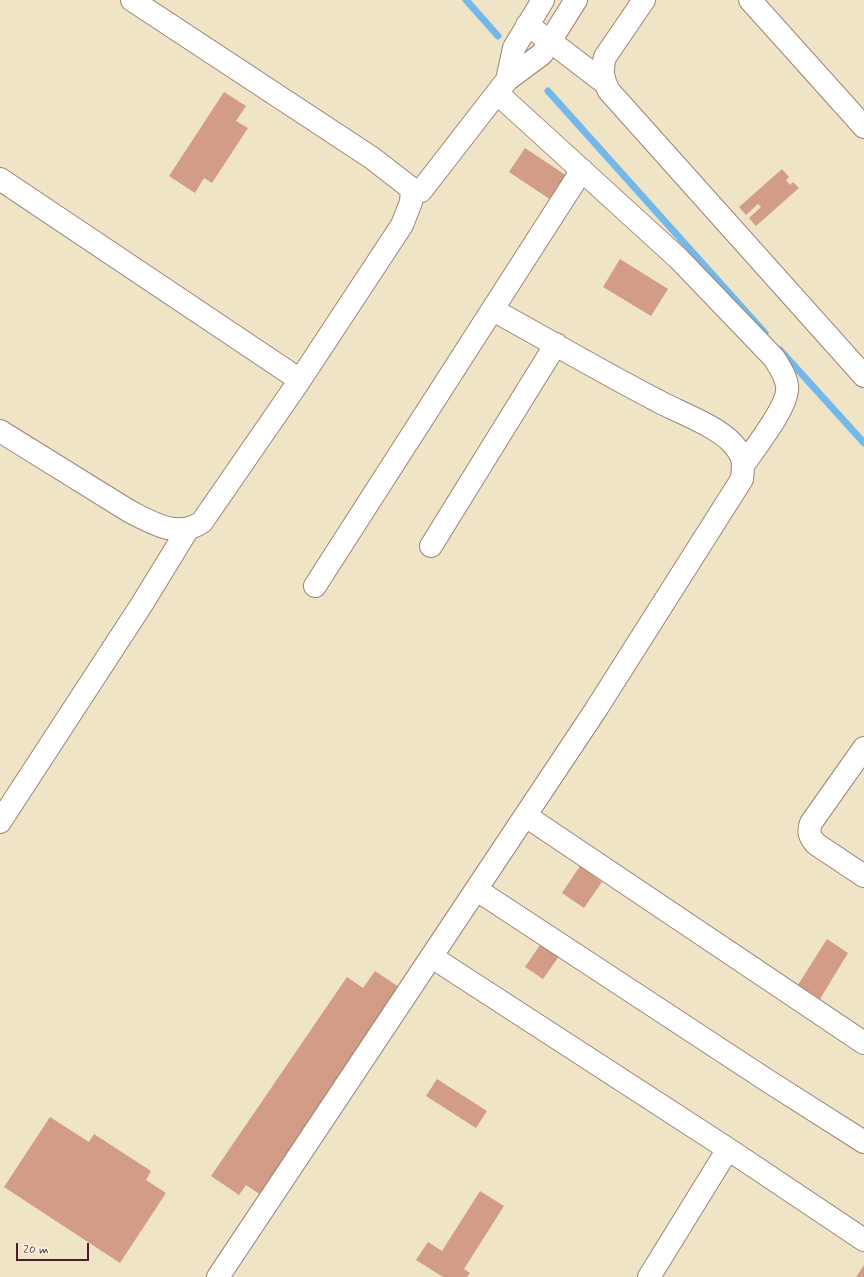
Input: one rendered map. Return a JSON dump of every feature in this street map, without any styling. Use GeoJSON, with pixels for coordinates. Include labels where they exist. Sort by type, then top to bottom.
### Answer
{"type":"FeatureCollection","features":[{"type":"Feature","properties":{"kind":"street"},"geometry":{"type":"LineString","coordinates":[[132,0],[372,158],[412,189],[421,191],[502,87],[542,54],[576,0]]}},
{"type":"Feature","properties":{"kind":"street"},"geometry":{"type":"LineString","coordinates":[[502,87],[514,48],[543,0]]}},
{"type":"Feature","properties":{"kind":"street"},"geometry":{"type":"LineString","coordinates":[[604,82],[602,66],[605,57],[644,0]]}},
{"type":"Feature","properties":{"kind":"street"},"geometry":{"type":"LineString","coordinates":[[750,0],[864,127]]}},
{"type":"Feature","properties":{"kind":"street"},"geometry":{"type":"LineString","coordinates":[[527,25],[604,82],[645,133],[864,376]]}},
{"type":"Feature","properties":{"kind":"street"},"geometry":{"type":"LineString","coordinates":[[218,1277],[595,712],[742,479],[744,464],[786,399],[788,387],[783,373],[774,358],[679,259],[582,170],[502,87]]}},
{"type":"Feature","properties":{"kind":"street"},"geometry":{"type":"LineString","coordinates":[[315,586],[582,170]]}},
{"type":"Feature","properties":{"kind":"street"},"geometry":{"type":"LineString","coordinates":[[0,179],[300,380]]}},
{"type":"Feature","properties":{"kind":"street"},"geometry":{"type":"LineString","coordinates":[[0,431],[136,515],[161,527],[176,530],[195,527],[202,522],[300,380],[402,225],[411,202],[412,189]]}},
{"type":"Feature","properties":{"kind":"street"},"geometry":{"type":"LineString","coordinates":[[492,310],[658,401],[716,430],[731,442],[739,453],[744,464]]}},
{"type":"Feature","properties":{"kind":"street"},"geometry":{"type":"LineString","coordinates":[[431,546],[556,344]]}},
{"type":"Feature","properties":{"kind":"street"},"geometry":{"type":"LineString","coordinates":[[0,822],[146,598],[188,529]]}},
{"type":"Feature","properties":{"kind":"street"},"geometry":{"type":"LineString","coordinates":[[864,748],[811,823],[808,831],[816,844],[864,876]]}},
{"type":"Feature","properties":{"kind":"street"},"geometry":{"type":"LineString","coordinates":[[526,816],[864,1043]]}},
{"type":"Feature","properties":{"kind":"street"},"geometry":{"type":"LineString","coordinates":[[477,890],[768,1081],[864,1142]]}},
{"type":"Feature","properties":{"kind":"street"},"geometry":{"type":"LineString","coordinates":[[432,957],[728,1149],[864,1240]]}},
{"type":"Feature","properties":{"kind":"street"},"geometry":{"type":"LineString","coordinates":[[650,1277],[728,1149]]}},
{"type":"Feature","properties":{"kind":"building"},"geometry":{"type":"Polygon","coordinates":[[[224,92],[246,106],[236,121],[248,128],[212,183],[204,178],[195,193],[169,176],[224,92]]]}},
{"type":"Feature","properties":{"kind":"building"},"geometry":{"type":"Polygon","coordinates":[[[525,148],[570,178],[554,202],[509,172],[525,148]]]}},
{"type":"Feature","properties":{"kind":"building"},"geometry":{"type":"Polygon","coordinates":[[[782,169],[789,177],[786,180],[790,185],[793,182],[799,188],[756,226],[749,218],[761,207],[758,204],[746,215],[739,207],[782,169]]]}},
{"type":"Feature","properties":{"kind":"building"},"geometry":{"type":"Polygon","coordinates":[[[620,259],[668,289],[651,316],[603,287],[620,259]]]}},
{"type":"Feature","properties":{"kind":"building"},"geometry":{"type":"Polygon","coordinates":[[[580,866],[602,882],[584,908],[562,893],[580,866]]]}},
{"type":"Feature","properties":{"kind":"building"},"geometry":{"type":"Polygon","coordinates":[[[544,939],[562,952],[543,979],[525,967],[544,939]]]}},
{"type":"Feature","properties":{"kind":"building"},"geometry":{"type":"Polygon","coordinates":[[[827,939],[848,953],[820,999],[798,985],[827,939]]]}},
{"type":"Feature","properties":{"kind":"building"},"geometry":{"type":"Polygon","coordinates":[[[375,971],[405,991],[264,1197],[246,1185],[239,1195],[211,1176],[347,977],[363,988],[375,971]]]}},
{"type":"Feature","properties":{"kind":"building"},"geometry":{"type":"Polygon","coordinates":[[[437,1079],[487,1111],[476,1128],[426,1096],[437,1079]]]}},
{"type":"Feature","properties":{"kind":"building"},"geometry":{"type":"Polygon","coordinates":[[[50,1117],[89,1142],[94,1134],[151,1171],[146,1180],[166,1193],[120,1263],[4,1187],[50,1117]]]}},
{"type":"Feature","properties":{"kind":"building"},"geometry":{"type":"Polygon","coordinates":[[[480,1191],[504,1206],[464,1269],[470,1273],[467,1277],[443,1277],[416,1260],[428,1242],[442,1251],[480,1191]]]}},
{"type":"Feature","properties":{"kind":"building"},"geometry":{"type":"Polygon","coordinates":[[[864,1265],[864,1277],[856,1277],[864,1265]]]}},
{"type":"Feature","properties":{"kind":"waterway"},"geometry":{"type":"LineString","coordinates":[[466,0],[498,36]]}},
{"type":"Feature","properties":{"kind":"waterway"},"geometry":{"type":"LineString","coordinates":[[548,91],[765,333]]}},
{"type":"Feature","properties":{"kind":"waterway"},"geometry":{"type":"LineString","coordinates":[[780,350],[864,443]]}}]}
